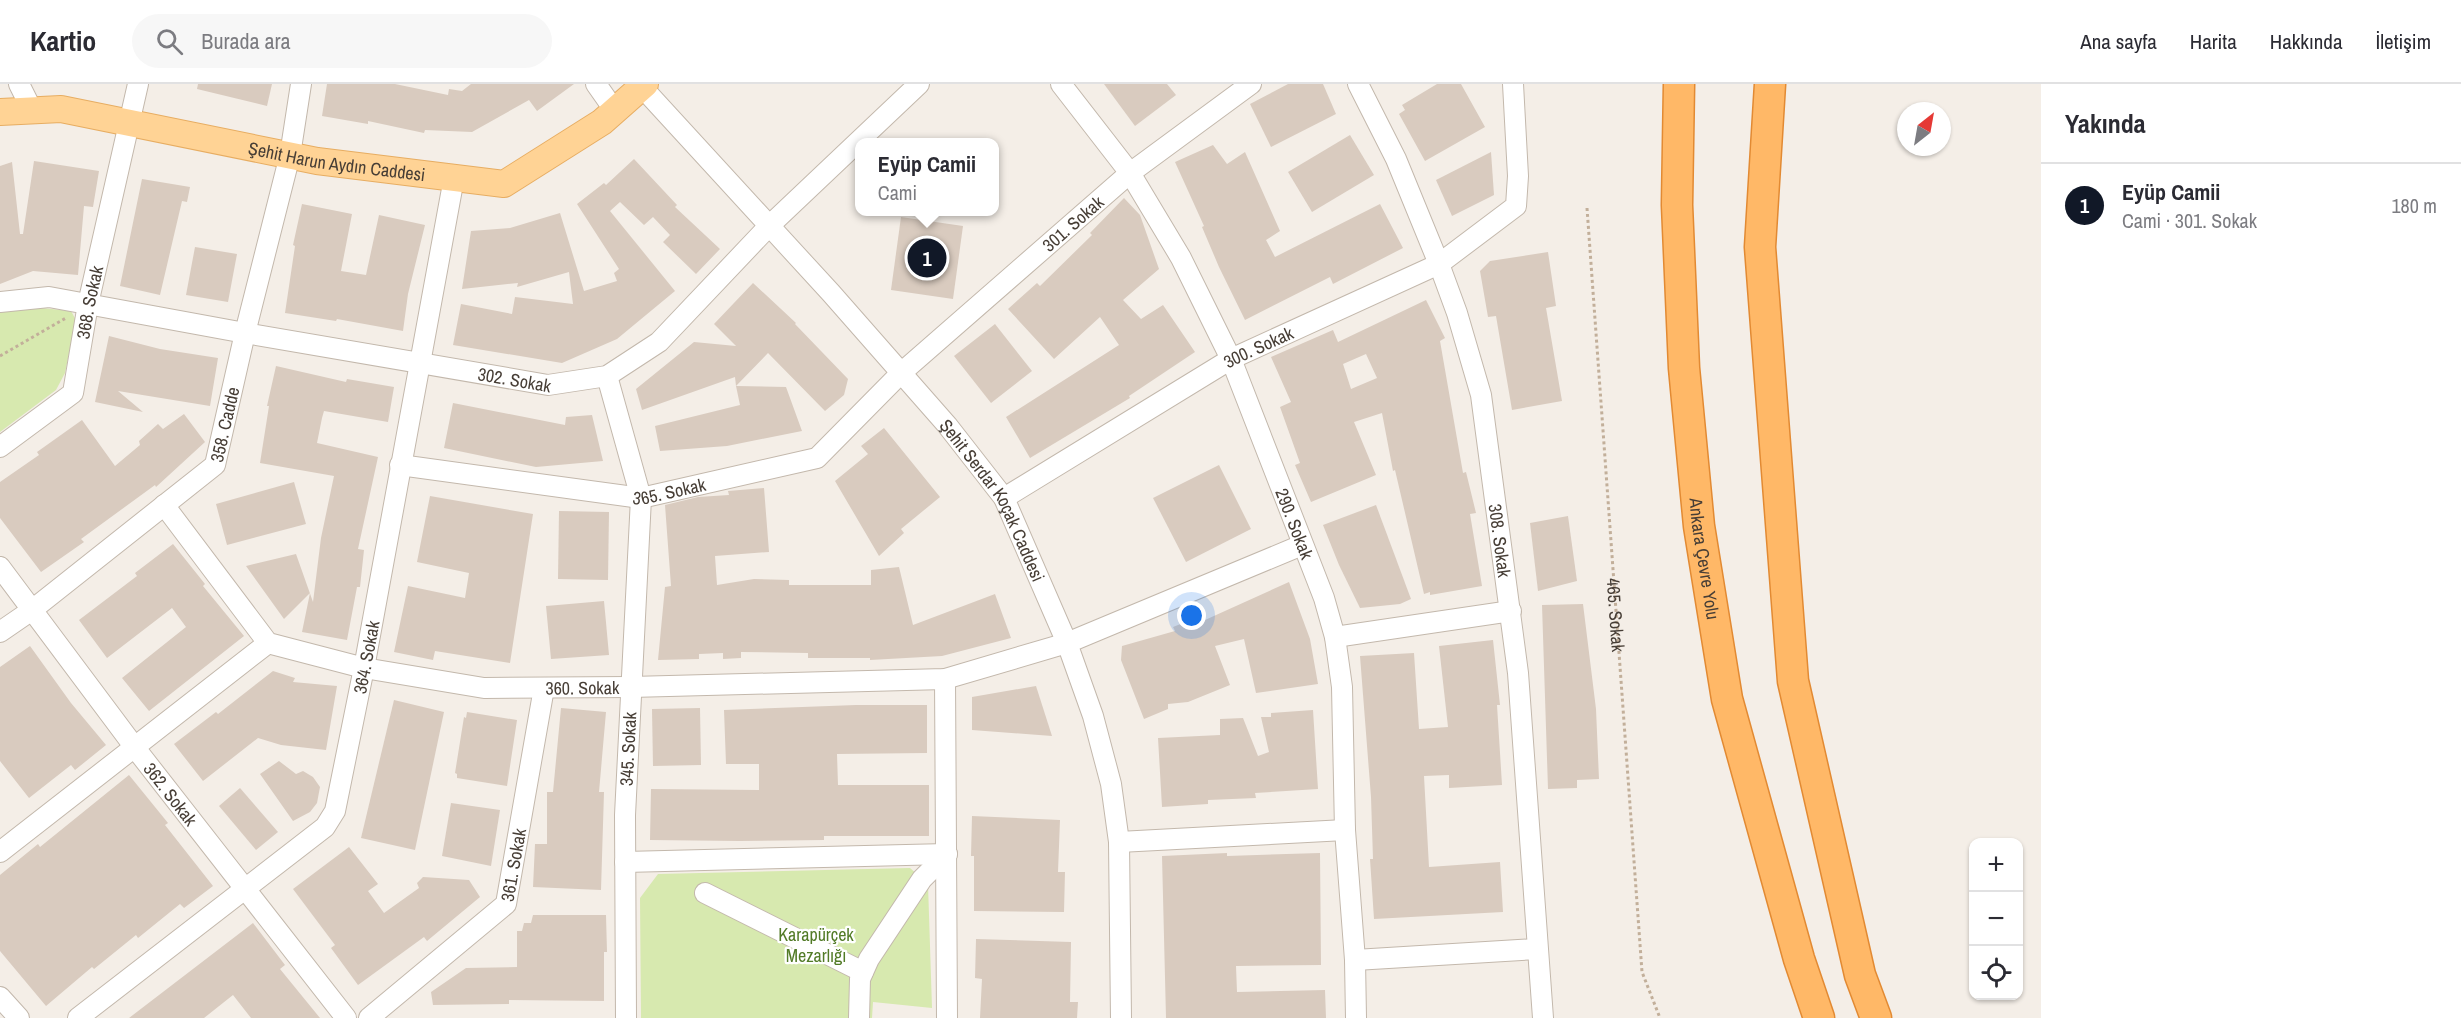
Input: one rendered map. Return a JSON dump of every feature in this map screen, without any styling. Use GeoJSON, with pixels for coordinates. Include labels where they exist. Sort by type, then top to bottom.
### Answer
{"type":"FeatureCollection","features":[{"type":"Feature","properties":{"kind":"highway","name":"Ankara Çevre Yolu"},"geometry":{"type":"LineString","coordinates":[[1679,84],[1677,205],[1683,357],[1699,526],[1727,699],[1799,959],[1819,1018]]}},
{"type":"Feature","properties":{"kind":"highway"},"geometry":{"type":"LineString","coordinates":[[1770,84],[1760,247],[1793,681],[1860,975],[1876,1018]]}},
{"type":"Feature","properties":{"kind":"main road","name":"Şehit Harun Aydın Caddesi"},"geometry":{"type":"LineString","coordinates":[[0,112],[61,109],[317,161],[504,184],[602,122],[644,86]]}},
{"type":"Feature","properties":{"kind":"street"},"geometry":{"type":"LineString","coordinates":[[19,84],[32,110]]}},
{"type":"Feature","properties":{"kind":"street","name":"368. Sokak"},"geometry":{"type":"LineString","coordinates":[[0,447],[73,393],[88,304],[138,84]]}},
{"type":"Feature","properties":{"kind":"street","name":"358. Cadde"},"geometry":{"type":"LineString","coordinates":[[0,632],[32,610],[215,465],[245,333],[290,155],[301,84]]}},
{"type":"Feature","properties":{"kind":"street"},"geometry":{"type":"LineString","coordinates":[[596,84],[615,111]]}},
{"type":"Feature","properties":{"kind":"street","name":"302. Sokak"},"geometry":{"type":"LineString","coordinates":[[862,138],[919,84]]}},
{"type":"Feature","properties":{"kind":"street","name":"290. Sokak"},"geometry":{"type":"LineString","coordinates":[[1061,84],[1131,173],[1181,258],[1231,359],[1324,598],[1335,637],[1342,687],[1345,830],[1355,960],[1356,1018]]}},
{"type":"Feature","properties":{"kind":"street","name":"301. Sokak"},"geometry":{"type":"LineString","coordinates":[[901,373],[1131,173],[1251,84]]}},
{"type":"Feature","properties":{"kind":"street","name":"308. Sokak"},"geometry":{"type":"LineString","coordinates":[[1358,84],[1396,159],[1439,264],[1457,313],[1480,395],[1518,673],[1536,949],[1543,1018]]}},
{"type":"Feature","properties":{"kind":"street","name":"300. Sokak"},"geometry":{"type":"LineString","coordinates":[[1004,498],[1231,359],[1439,264],[1516,206],[1518,176],[1514,84]]}},
{"type":"Feature","properties":{"kind":"street","name":"Şehit Serdar Koçak Caddesi"},"geometry":{"type":"LineString","coordinates":[[644,86],[947,424],[1004,498],[1067,643],[1104,754],[1111,784],[1119,842],[1121,1018]]}},
{"type":"Feature","properties":{"kind":"street","name":"302. Sokak"},"geometry":{"type":"LineString","coordinates":[[0,302],[49,297],[548,385],[607,376],[659,342],[769,226],[855,145]]}},
{"type":"Feature","properties":{"kind":"street","name":"364. Sokak"},"geometry":{"type":"LineString","coordinates":[[78,1018],[325,827],[335,811],[364,668],[418,363],[454,178]]}},
{"type":"Feature","properties":{"kind":"street","name":"365. Sokak"},"geometry":{"type":"LineString","coordinates":[[400,465],[641,498],[818,458],[901,373]]}},
{"type":"Feature","properties":{"kind":"street","name":"345. Sokak"},"geometry":{"type":"LineString","coordinates":[[607,376],[641,498],[625,815],[626,1018]]}},
{"type":"Feature","properties":{"kind":"street"},"geometry":{"type":"LineString","coordinates":[[0,852],[268,643],[164,505]]}},
{"type":"Feature","properties":{"kind":"street","name":"360. Sokak"},"geometry":{"type":"LineString","coordinates":[[268,643],[364,668],[484,688],[631,687],[945,679],[1067,643],[1302,545]]}},
{"type":"Feature","properties":{"kind":"street","name":"362. Sokak"},"geometry":{"type":"LineString","coordinates":[[0,567],[134,746],[346,1018]]}},
{"type":"Feature","properties":{"kind":"street"},"geometry":{"type":"LineString","coordinates":[[1335,637],[1511,611]]}},
{"type":"Feature","properties":{"kind":"street"},"geometry":{"type":"LineString","coordinates":[[945,679],[947,1018]]}},
{"type":"Feature","properties":{"kind":"street","name":"361. Sokak"},"geometry":{"type":"LineString","coordinates":[[369,1018],[506,904],[544,688]]}},
{"type":"Feature","properties":{"kind":"street"},"geometry":{"type":"LineString","coordinates":[[1119,842],[1345,830]]}},
{"type":"Feature","properties":{"kind":"street"},"geometry":{"type":"LineString","coordinates":[[625,862],[947,854]]}},
{"type":"Feature","properties":{"kind":"street"},"geometry":{"type":"LineString","coordinates":[[859,1018],[860,979],[869,959],[922,879],[947,854]]}},
{"type":"Feature","properties":{"kind":"street"},"geometry":{"type":"LineString","coordinates":[[705,893],[863,972]]}},
{"type":"Feature","properties":{"kind":"street"},"geometry":{"type":"LineString","coordinates":[[1355,960],[1536,949]]}},
{"type":"Feature","properties":{"kind":"street"},"geometry":{"type":"LineString","coordinates":[[0,997],[19,1018]]}},
{"type":"Feature","properties":{"kind":"path","name":"465. Sokak"},"geometry":{"type":"LineString","coordinates":[[1587,208],[1642,972],[1660,1018]]}},
{"type":"Feature","properties":{"kind":"path"},"geometry":{"type":"LineString","coordinates":[[0,356],[88,304]]}},
{"type":"Feature","properties":{"kind":"green space"},"geometry":{"type":"Polygon","coordinates":[[[13,305],[71,311],[76,320],[65,373],[56,390],[0,432],[0,310],[13,305]]]}},
{"type":"Feature","properties":{"kind":"green space","name":"Karapürçek Mezarlığı"},"geometry":{"type":"Polygon","coordinates":[[[910,868],[928,884],[932,1008],[873,1002],[872,1018],[641,1018],[640,898],[658,874],[910,868]]]}},
{"type":"Feature","properties":{"kind":"building"},"geometry":{"type":"Polygon","coordinates":[[[198,84],[272,84],[267,106],[197,89],[198,84]]]}},
{"type":"Feature","properties":{"kind":"building"},"geometry":{"type":"Polygon","coordinates":[[[327,84],[395,84],[448,95],[449,89],[462,91],[471,84],[574,84],[537,111],[529,100],[472,132],[425,130],[424,133],[368,121],[368,124],[322,116],[327,84]]]}},
{"type":"Feature","properties":{"kind":"building"},"geometry":{"type":"Polygon","coordinates":[[[1104,84],[1167,84],[1176,95],[1135,126],[1104,84]]]}},
{"type":"Feature","properties":{"kind":"building"},"geometry":{"type":"Polygon","coordinates":[[[1288,84],[1323,84],[1336,114],[1271,147],[1250,104],[1288,84]]]}},
{"type":"Feature","properties":{"kind":"building"},"geometry":{"type":"Polygon","coordinates":[[[1437,84],[1461,84],[1485,127],[1425,161],[1399,114],[1405,110],[1402,105],[1437,84]]]}},
{"type":"Feature","properties":{"kind":"building"},"geometry":{"type":"Polygon","coordinates":[[[1350,135],[1374,175],[1312,212],[1288,172],[1350,135]]]}},
{"type":"Feature","properties":{"kind":"building"},"geometry":{"type":"Polygon","coordinates":[[[1213,145],[1227,164],[1245,152],[1280,231],[1266,240],[1275,257],[1380,204],[1403,248],[1333,284],[1330,277],[1245,320],[1219,267],[1202,227],[1204,226],[1175,162],[1213,145]]]}},
{"type":"Feature","properties":{"kind":"building"},"geometry":{"type":"Polygon","coordinates":[[[1491,152],[1494,195],[1452,216],[1436,180],[1491,152]]]}},
{"type":"Feature","properties":{"kind":"building"},"geometry":{"type":"Polygon","coordinates":[[[634,159],[677,205],[675,207],[720,249],[696,274],[663,242],[670,235],[653,217],[644,225],[620,202],[610,211],[675,291],[617,339],[562,363],[453,345],[461,304],[512,314],[515,297],[573,304],[569,272],[517,287],[518,283],[462,289],[471,231],[510,228],[560,213],[584,291],[617,281],[614,273],[619,269],[577,204],[604,183],[606,185],[634,159]]]}},
{"type":"Feature","properties":{"kind":"building"},"geometry":{"type":"Polygon","coordinates":[[[34,161],[99,171],[93,207],[84,206],[78,275],[33,271],[0,284],[0,166],[12,162],[20,234],[23,234],[34,161]]]}},
{"type":"Feature","properties":{"kind":"building"},"geometry":{"type":"Polygon","coordinates":[[[142,179],[190,187],[187,202],[182,201],[160,295],[120,286],[142,179]]]}},
{"type":"Feature","properties":{"kind":"building"},"geometry":{"type":"Polygon","coordinates":[[[1124,198],[1140,215],[1159,269],[1123,300],[1141,319],[1163,305],[1195,352],[1129,396],[1130,398],[1030,458],[1006,417],[1119,345],[1100,317],[1054,359],[1008,309],[1037,283],[1040,286],[1092,235],[1090,233],[1124,198]]]}},
{"type":"Feature","properties":{"kind":"building"},"geometry":{"type":"Polygon","coordinates":[[[302,204],[352,214],[341,271],[366,275],[379,215],[425,225],[408,294],[403,331],[337,319],[336,321],[285,313],[295,246],[293,245],[302,204]]]}},
{"type":"Feature","properties":{"kind":"building"},"geometry":{"type":"Polygon","coordinates":[[[901,217],[963,226],[953,299],[891,290],[901,217]]]}},
{"type":"Feature","properties":{"kind":"building"},"geometry":{"type":"Polygon","coordinates":[[[195,247],[237,254],[228,302],[186,295],[195,247]]]}},
{"type":"Feature","properties":{"kind":"building"},"geometry":{"type":"Polygon","coordinates":[[[1548,252],[1556,306],[1546,308],[1562,401],[1512,410],[1496,316],[1488,317],[1480,271],[1490,261],[1548,252]]]}},
{"type":"Feature","properties":{"kind":"building"},"geometry":{"type":"Polygon","coordinates":[[[753,283],[796,323],[848,379],[844,395],[825,411],[768,353],[736,386],[735,377],[642,410],[636,389],[694,342],[736,346],[714,324],[753,283]]]}},
{"type":"Feature","properties":{"kind":"building"},"geometry":{"type":"Polygon","coordinates":[[[1426,300],[1445,338],[1440,341],[1463,473],[1466,472],[1476,513],[1470,514],[1482,586],[1430,595],[1430,592],[1424,594],[1395,470],[1393,471],[1382,413],[1354,422],[1376,475],[1311,502],[1295,465],[1300,463],[1280,407],[1291,402],[1271,357],[1333,330],[1338,342],[1426,300]],[[1366,354],[1343,364],[1351,389],[1377,378],[1366,354]]]}},
{"type":"Feature","properties":{"kind":"building"},"geometry":{"type":"Polygon","coordinates":[[[995,324],[1032,371],[991,403],[954,356],[995,324]]]}},
{"type":"Feature","properties":{"kind":"building"},"geometry":{"type":"Polygon","coordinates":[[[109,336],[160,349],[218,358],[210,406],[118,391],[143,412],[95,402],[109,336]]]}},
{"type":"Feature","properties":{"kind":"building"},"geometry":{"type":"Polygon","coordinates":[[[276,366],[346,382],[347,379],[394,387],[388,422],[324,411],[317,443],[378,457],[358,549],[364,550],[360,587],[357,587],[347,640],[302,632],[310,593],[313,602],[321,538],[334,476],[260,463],[269,406],[267,406],[276,366]]]}},
{"type":"Feature","properties":{"kind":"building"},"geometry":{"type":"Polygon","coordinates":[[[736,386],[786,387],[802,431],[727,446],[660,451],[655,426],[740,405],[736,386]]]}},
{"type":"Feature","properties":{"kind":"building"},"geometry":{"type":"Polygon","coordinates":[[[453,403],[565,425],[566,417],[592,415],[603,461],[536,467],[444,448],[453,403]]]}},
{"type":"Feature","properties":{"kind":"building"},"geometry":{"type":"Polygon","coordinates":[[[184,414],[205,442],[156,487],[155,485],[81,539],[84,542],[41,572],[0,518],[0,482],[39,455],[37,452],[82,420],[115,466],[140,445],[139,441],[158,424],[163,429],[184,414]]]}},
{"type":"Feature","properties":{"kind":"building"},"geometry":{"type":"Polygon","coordinates":[[[884,428],[940,497],[901,529],[904,533],[879,556],[835,481],[868,454],[861,446],[884,428]]]}},
{"type":"Feature","properties":{"kind":"building"},"geometry":{"type":"Polygon","coordinates":[[[1219,465],[1251,529],[1186,562],[1153,498],[1219,465]]]}},
{"type":"Feature","properties":{"kind":"building"},"geometry":{"type":"Polygon","coordinates":[[[294,482],[306,524],[227,545],[216,504],[294,482]]]}},
{"type":"Feature","properties":{"kind":"building"},"geometry":{"type":"Polygon","coordinates":[[[764,488],[769,552],[715,556],[717,585],[754,579],[789,580],[789,585],[871,585],[871,570],[899,567],[913,625],[995,594],[1011,638],[942,656],[870,660],[870,658],[808,658],[808,653],[741,652],[741,658],[723,659],[723,653],[699,654],[699,659],[658,660],[665,587],[671,586],[665,505],[698,497],[729,495],[728,491],[764,488]]]}},
{"type":"Feature","properties":{"kind":"building"},"geometry":{"type":"Polygon","coordinates":[[[430,496],[533,514],[510,663],[435,651],[433,660],[394,652],[408,586],[465,598],[469,573],[417,562],[430,496]]]}},
{"type":"Feature","properties":{"kind":"building"},"geometry":{"type":"Polygon","coordinates":[[[1376,505],[1411,599],[1400,604],[1360,608],[1323,525],[1376,505]]]}},
{"type":"Feature","properties":{"kind":"building"},"geometry":{"type":"Polygon","coordinates":[[[559,511],[609,512],[608,580],[558,579],[559,511]]]}},
{"type":"Feature","properties":{"kind":"building"},"geometry":{"type":"Polygon","coordinates":[[[1568,516],[1577,581],[1538,591],[1530,523],[1568,516]]]}},
{"type":"Feature","properties":{"kind":"building"},"geometry":{"type":"Polygon","coordinates":[[[173,544],[205,584],[203,586],[244,636],[149,711],[122,678],[186,627],[172,608],[107,658],[79,620],[137,576],[135,573],[173,544]]]}},
{"type":"Feature","properties":{"kind":"building"},"geometry":{"type":"Polygon","coordinates":[[[296,554],[310,593],[284,619],[246,566],[296,554]]]}},
{"type":"Feature","properties":{"kind":"building"},"geometry":{"type":"Polygon","coordinates":[[[1289,582],[1310,639],[1318,684],[1256,693],[1244,639],[1215,646],[1230,685],[1188,702],[1168,704],[1168,709],[1144,719],[1121,660],[1122,646],[1175,631],[1173,627],[1203,615],[1205,620],[1289,582]]]}},
{"type":"Feature","properties":{"kind":"building"},"geometry":{"type":"Polygon","coordinates":[[[604,601],[609,655],[551,659],[546,606],[604,601]]]}},
{"type":"Feature","properties":{"kind":"building"},"geometry":{"type":"Polygon","coordinates":[[[1583,604],[1596,709],[1599,779],[1577,780],[1577,788],[1548,789],[1542,605],[1583,604]]]}},
{"type":"Feature","properties":{"kind":"building"},"geometry":{"type":"Polygon","coordinates":[[[1493,640],[1500,705],[1497,705],[1502,785],[1449,788],[1449,775],[1424,776],[1429,867],[1500,862],[1503,912],[1374,919],[1370,859],[1373,859],[1371,797],[1360,656],[1414,653],[1419,729],[1448,727],[1439,646],[1493,640]]]}},
{"type":"Feature","properties":{"kind":"building"},"geometry":{"type":"Polygon","coordinates":[[[30,646],[71,703],[106,745],[75,770],[71,765],[29,798],[0,761],[0,667],[30,646]]]}},
{"type":"Feature","properties":{"kind":"building"},"geometry":{"type":"Polygon","coordinates":[[[273,671],[295,678],[293,682],[337,686],[326,750],[281,745],[258,738],[203,781],[174,744],[216,712],[218,714],[273,671]]]}},
{"type":"Feature","properties":{"kind":"building"},"geometry":{"type":"Polygon","coordinates":[[[1036,686],[1052,736],[972,730],[972,697],[1036,686]]]}},
{"type":"Feature","properties":{"kind":"building"},"geometry":{"type":"Polygon","coordinates":[[[394,700],[444,712],[415,850],[361,838],[394,700]]]}},
{"type":"Feature","properties":{"kind":"building"},"geometry":{"type":"Polygon","coordinates":[[[927,705],[927,753],[837,754],[838,785],[929,785],[929,836],[824,836],[824,840],[650,840],[651,789],[759,790],[759,764],[726,764],[724,710],[927,705]]]}},
{"type":"Feature","properties":{"kind":"building"},"geometry":{"type":"Polygon","coordinates":[[[561,708],[606,712],[599,792],[604,792],[601,890],[533,887],[535,844],[547,844],[547,792],[553,792],[561,708]]]}},
{"type":"Feature","properties":{"kind":"building"},"geometry":{"type":"Polygon","coordinates":[[[700,708],[701,765],[653,766],[652,709],[700,708]]]}},
{"type":"Feature","properties":{"kind":"building"},"geometry":{"type":"Polygon","coordinates":[[[1313,710],[1318,789],[1255,793],[1256,798],[1208,800],[1208,804],[1162,807],[1158,738],[1220,735],[1220,719],[1243,718],[1258,756],[1269,752],[1261,717],[1271,717],[1271,713],[1313,710]]]}},
{"type":"Feature","properties":{"kind":"building"},"geometry":{"type":"Polygon","coordinates":[[[467,712],[517,720],[507,786],[457,778],[455,773],[464,717],[466,718],[467,712]]]}},
{"type":"Feature","properties":{"kind":"building"},"geometry":{"type":"Polygon","coordinates":[[[279,761],[296,774],[303,771],[313,777],[320,787],[317,803],[310,812],[293,821],[260,774],[279,761]]]}},
{"type":"Feature","properties":{"kind":"building"},"geometry":{"type":"Polygon","coordinates":[[[129,775],[168,823],[165,825],[213,886],[184,908],[180,904],[138,938],[136,935],[94,969],[92,967],[46,1006],[0,951],[0,875],[38,844],[40,847],[129,775]]]}},
{"type":"Feature","properties":{"kind":"building"},"geometry":{"type":"Polygon","coordinates":[[[240,788],[278,832],[256,850],[219,806],[240,788]]]}},
{"type":"Feature","properties":{"kind":"building"},"geometry":{"type":"Polygon","coordinates":[[[451,803],[500,810],[491,866],[442,856],[451,803]]]}},
{"type":"Feature","properties":{"kind":"building"},"geometry":{"type":"Polygon","coordinates":[[[972,816],[1060,820],[1058,872],[1065,872],[1064,912],[974,911],[974,856],[971,856],[972,816]]]}},
{"type":"Feature","properties":{"kind":"building"},"geometry":{"type":"Polygon","coordinates":[[[349,847],[378,884],[368,891],[384,913],[419,888],[417,883],[423,877],[469,880],[480,897],[427,941],[424,937],[358,985],[331,948],[335,945],[293,889],[349,847]]]}},
{"type":"Feature","properties":{"kind":"building"},"geometry":{"type":"Polygon","coordinates":[[[1227,853],[1227,856],[1320,853],[1321,965],[1236,966],[1237,992],[1325,990],[1326,1018],[1166,1018],[1162,856],[1227,853]]]}},
{"type":"Feature","properties":{"kind":"building"},"geometry":{"type":"Polygon","coordinates":[[[533,915],[606,915],[607,952],[604,952],[604,1001],[509,1000],[509,1004],[433,1005],[431,992],[466,968],[517,967],[517,931],[522,931],[524,923],[531,923],[533,915]]]}},
{"type":"Feature","properties":{"kind":"building"},"geometry":{"type":"Polygon","coordinates":[[[253,923],[285,965],[280,969],[320,1018],[251,1018],[233,995],[204,1018],[129,1018],[253,923]]]}},
{"type":"Feature","properties":{"kind":"building"},"geometry":{"type":"Polygon","coordinates":[[[976,939],[1071,942],[1070,1002],[1078,1002],[1077,1018],[980,1018],[982,979],[975,978],[976,939]]]}},
{"type":"Feature","properties":{"kind":"place","name":"Eyüp Camii"},"geometry":{"type":"Point","coordinates":[927,258]}}]}
